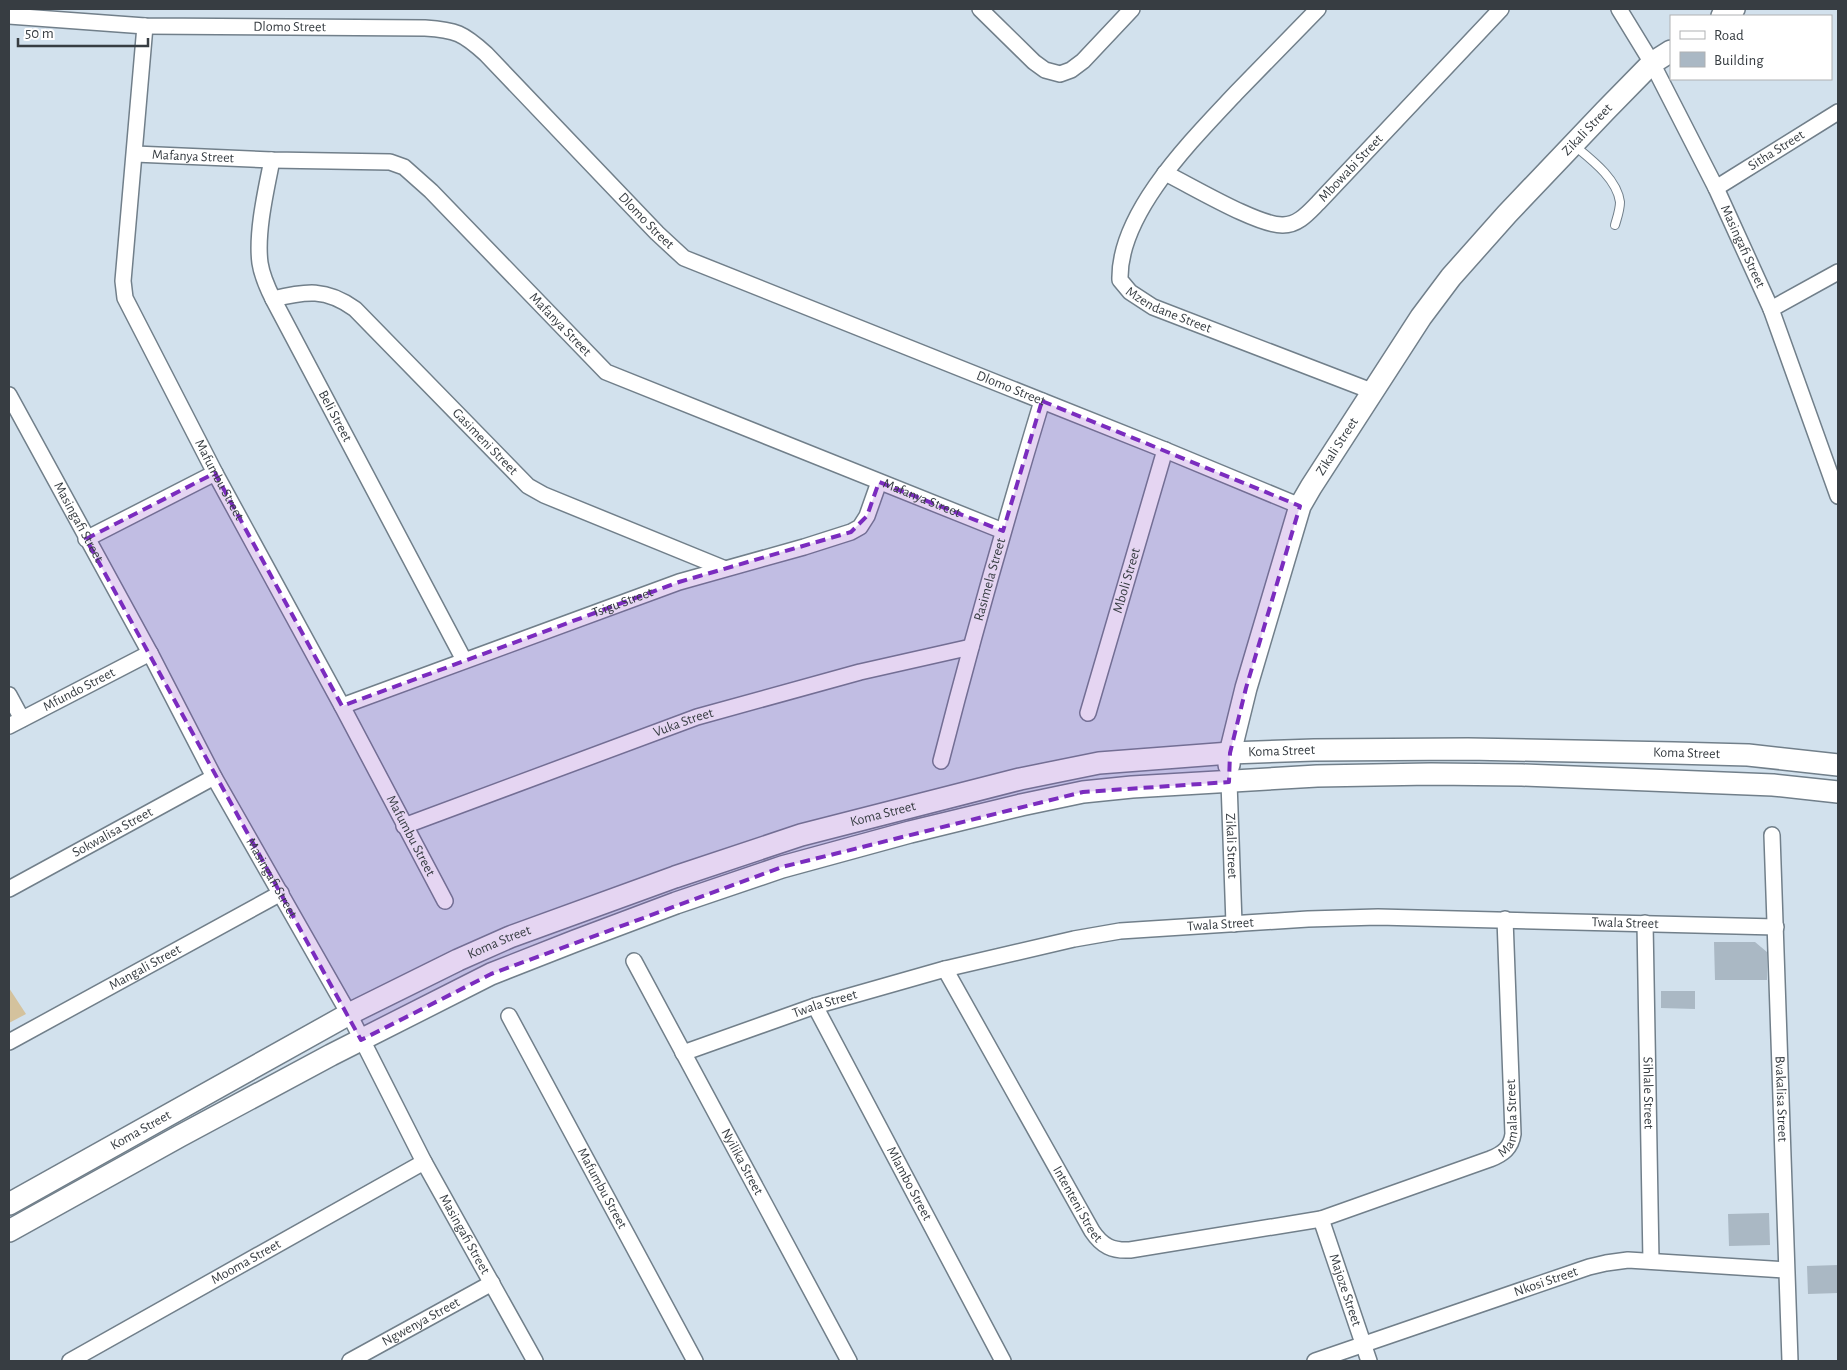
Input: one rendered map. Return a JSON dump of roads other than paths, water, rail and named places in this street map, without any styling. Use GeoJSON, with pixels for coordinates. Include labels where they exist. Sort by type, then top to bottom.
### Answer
{"type":"FeatureCollection","features":[{"type":"Feature","properties":{"kind":"main road","name":"Zikali Street"},"geometry":{"type":"LineString","coordinates":[[1229,782],[1230,753],[1246,688],[1300,506],[1351,423],[1374,392],[1421,317],[1451,277],[1573,144],[1652,63],[1670,52]]}},
{"type":"Feature","properties":{"kind":"main road","name":"Koma Street"},"geometry":{"type":"LineString","coordinates":[[9,1204],[348,1014],[458,960],[510,937],[675,877],[801,835],[1020,779],[1099,764],[1230,753],[1314,750],[1468,749],[1615,751],[1748,755],[1838,765]]}},
{"type":"Feature","properties":{"kind":"main road","name":"Koma Street"},"geometry":{"type":"LineString","coordinates":[[9,1231],[180,1136],[361,1040],[491,974],[676,903],[782,867],[1021,805],[1083,792],[1132,787],[1317,776],[1431,774],[1522,775],[1773,785],[1838,792]]}},
{"type":"Feature","properties":{"kind":"street"},"geometry":{"type":"LineString","coordinates":[[980,9],[1039,66],[1045,70],[1060,74],[1071,70],[1083,61],[1132,9]]}},
{"type":"Feature","properties":{"kind":"street","name":"Mzendane Street"},"geometry":{"type":"LineString","coordinates":[[1318,9],[1198,133],[1165,172],[1144,205],[1128,241],[1120,268],[1120,280],[1140,300],[1153,307],[1374,392]]}},
{"type":"Feature","properties":{"kind":"street","name":"Mbowabi Street"},"geometry":{"type":"LineString","coordinates":[[1165,172],[1248,215],[1271,224],[1283,225],[1293,223],[1305,217],[1318,204],[1501,9]]}},
{"type":"Feature","properties":{"kind":"street","name":"Masingafi Street"},"geometry":{"type":"LineString","coordinates":[[1619,9],[1652,63],[1716,188],[1771,309],[1838,496]]}},
{"type":"Feature","properties":{"kind":"street","name":"Dlomo Street"},"geometry":{"type":"LineString","coordinates":[[9,16],[145,26],[425,28],[455,31],[473,42],[486,54],[657,233],[684,258],[1165,450],[1300,506]]}},
{"type":"Feature","properties":{"kind":"street","name":"Mafumbu Street"},"geometry":{"type":"LineString","coordinates":[[145,26],[123,281],[124,292],[215,473],[342,706],[445,901]]}},
{"type":"Feature","properties":{"kind":"street","name":"Sitha Street"},"geometry":{"type":"LineString","coordinates":[[1716,188],[1838,112]]}},
{"type":"Feature","properties":{"kind":"street","name":"Mafanya Street"},"geometry":{"type":"LineString","coordinates":[[135,154],[272,160],[368,160],[390,162],[404,167],[431,191],[606,372],[1003,531]]}},
{"type":"Feature","properties":{"kind":"street","name":"Beli Street"},"geometry":{"type":"LineString","coordinates":[[272,160],[264,203],[259,253],[263,278],[464,660]]}},
{"type":"Feature","properties":{"kind":"street"},"geometry":{"type":"LineString","coordinates":[[1771,309],[1838,272]]}},
{"type":"Feature","properties":{"kind":"street","name":"Gasimeni Street"},"geometry":{"type":"LineString","coordinates":[[273,299],[295,294],[322,293],[343,300],[362,316],[528,486],[544,495],[723,568]]}},
{"type":"Feature","properties":{"kind":"street","name":"Masingafi Street"},"geometry":{"type":"LineString","coordinates":[[9,395],[150,653],[214,777],[281,892],[348,1014],[424,1162],[535,1361]]}},
{"type":"Feature","properties":{"kind":"street","name":"Rasimela Street"},"geometry":{"type":"LineString","coordinates":[[941,761],[970,646],[1042,401]]}},
{"type":"Feature","properties":{"kind":"street","name":"Mboli Street"},"geometry":{"type":"LineString","coordinates":[[1088,713],[1165,450]]}},
{"type":"Feature","properties":{"kind":"street"},"geometry":{"type":"LineString","coordinates":[[86,539],[215,473]]}},
{"type":"Feature","properties":{"kind":"street","name":"Tsigu Street"},"geometry":{"type":"LineString","coordinates":[[342,706],[618,603],[723,568],[804,547],[851,532],[860,527],[867,516],[879,482]]}},
{"type":"Feature","properties":{"kind":"street","name":"Vuka Street"},"geometry":{"type":"LineString","coordinates":[[404,826],[697,717],[860,672],[970,646]]}},
{"type":"Feature","properties":{"kind":"street","name":"Mfundo Street"},"geometry":{"type":"LineString","coordinates":[[15,723],[150,653]]}},
{"type":"Feature","properties":{"kind":"street"},"geometry":{"type":"LineString","coordinates":[[9,695],[15,723]]}},
{"type":"Feature","properties":{"kind":"street","name":"Sokwalisa Street"},"geometry":{"type":"LineString","coordinates":[[9,889],[214,777]]}},
{"type":"Feature","properties":{"kind":"street","name":"Zikali Street"},"geometry":{"type":"LineString","coordinates":[[1229,782],[1234,924]]}},
{"type":"Feature","properties":{"kind":"street","name":"Bvakalisa Street"},"geometry":{"type":"LineString","coordinates":[[1772,835],[1790,1361]]}},
{"type":"Feature","properties":{"kind":"street","name":"Mangali Street"},"geometry":{"type":"LineString","coordinates":[[9,1042],[281,892]]}},
{"type":"Feature","properties":{"kind":"street","name":"Twala Street"},"geometry":{"type":"LineString","coordinates":[[683,1053],[815,1006],[945,969],[1107,933],[1378,917],[1776,927]]}},
{"type":"Feature","properties":{"kind":"street","name":"Mamala Street"},"geometry":{"type":"LineString","coordinates":[[1321,1220],[1490,1159],[1502,1154],[1509,1147],[1513,1134],[1505,919]]}},
{"type":"Feature","properties":{"kind":"street","name":"Sihlale Street"},"geometry":{"type":"LineString","coordinates":[[1645,924],[1651,1261]]}},
{"type":"Feature","properties":{"kind":"street","name":"Nyilika Street"},"geometry":{"type":"LineString","coordinates":[[634,961],[849,1361]]}},
{"type":"Feature","properties":{"kind":"street","name":"Intenteni Street"},"geometry":{"type":"LineString","coordinates":[[945,969],[1084,1217],[1102,1244],[1115,1250],[1130,1250],[1321,1220]]}},
{"type":"Feature","properties":{"kind":"street","name":"Mlambo Street"},"geometry":{"type":"LineString","coordinates":[[815,1006],[1003,1361]]}},
{"type":"Feature","properties":{"kind":"street","name":"Mafumbu Street"},"geometry":{"type":"LineString","coordinates":[[509,1016],[696,1361]]}},
{"type":"Feature","properties":{"kind":"street","name":"Mooma Street"},"geometry":{"type":"LineString","coordinates":[[70,1361],[424,1162]]}},
{"type":"Feature","properties":{"kind":"street","name":"Majoze Street"},"geometry":{"type":"LineString","coordinates":[[1321,1220],[1368,1361]]}},
{"type":"Feature","properties":{"kind":"street","name":"Nkosi Street"},"geometry":{"type":"LineString","coordinates":[[1315,1361],[1590,1267],[1617,1261],[1651,1261],[1786,1270]]}},
{"type":"Feature","properties":{"kind":"street","name":"Ngwenya Street"},"geometry":{"type":"LineString","coordinates":[[350,1361],[492,1283]]}},
{"type":"Feature","properties":{"kind":"lane"},"geometry":{"type":"LineString","coordinates":[[1573,144],[1594,162],[1616,188],[1620,204],[1616,226]]}}]}
